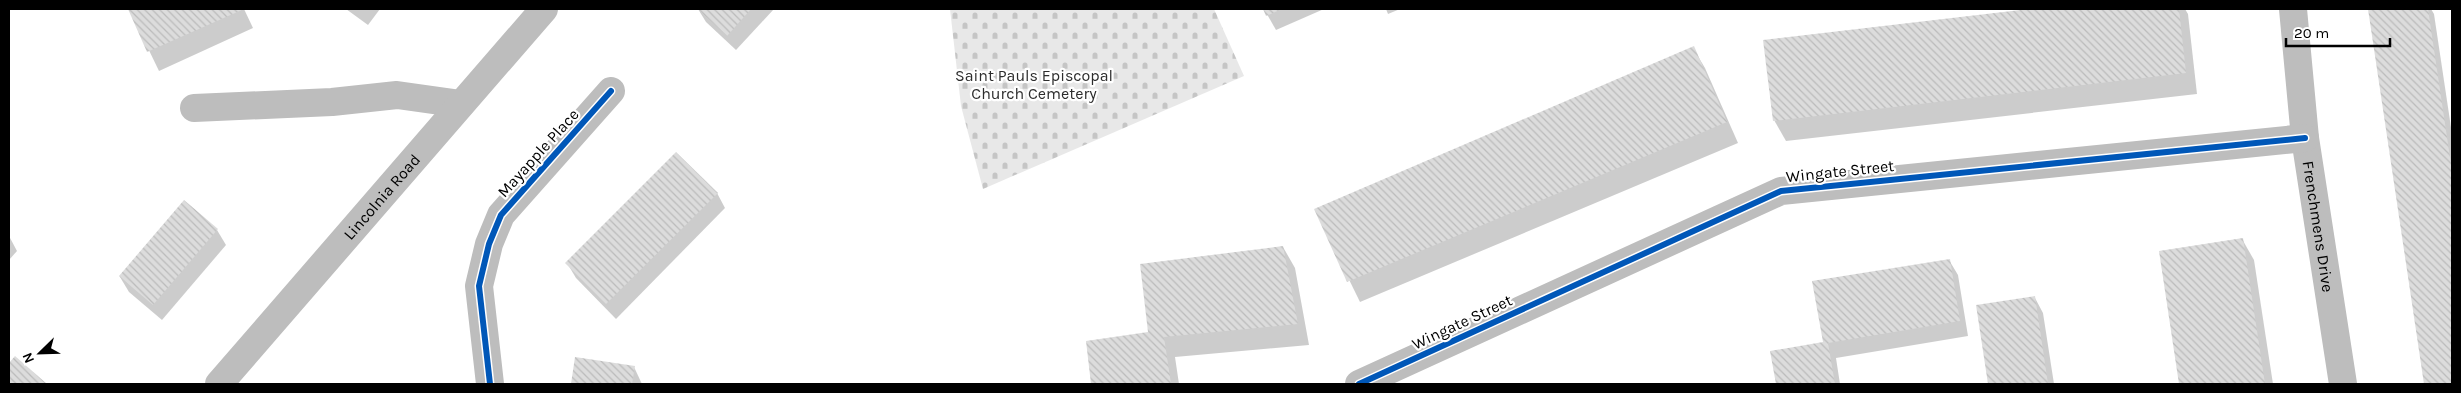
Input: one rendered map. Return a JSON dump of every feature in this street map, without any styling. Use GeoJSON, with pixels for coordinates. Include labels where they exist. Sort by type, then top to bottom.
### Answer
{"type":"FeatureCollection","features":[{"type":"Feature","properties":{"kind":"street","name":"Lincolnia Road"},"geometry":{"type":"LineString","coordinates":[[219,384],[544,9]]}},
{"type":"Feature","properties":{"kind":"street","name":"Frenchmens Drive"},"geometry":{"type":"LineString","coordinates":[[2293,9],[2305,138],[2343,384]]}},
{"type":"Feature","properties":{"kind":"street","name":"Mayapple Place"},"geometry":{"type":"LineString","coordinates":[[490,384],[479,286],[501,215],[611,91]]}},
{"type":"Feature","properties":{"kind":"street"},"geometry":{"type":"LineString","coordinates":[[194,108],[332,102],[397,95],[461,104]]}},
{"type":"Feature","properties":{"kind":"street","name":"Wingate Street"},"geometry":{"type":"LineString","coordinates":[[1359,384],[1780,191],[2305,138]]}},
{"type":"Feature","properties":{"kind":"green space","name":"Saint Pauls Episcopal Church Cemetery"},"geometry":{"type":"Polygon","coordinates":[[[950,9],[1214,9],[1244,76],[983,189],[961,106],[950,9]]]}},
{"type":"Feature","properties":{"kind":"building"},"geometry":{"type":"Polygon","coordinates":[[[128,9],[244,9],[147,52],[128,9]]]}},
{"type":"Feature","properties":{"kind":"building"},"geometry":{"type":"Polygon","coordinates":[[[698,9],[751,9],[727,36],[698,9]]]}},
{"type":"Feature","properties":{"kind":"building"},"geometry":{"type":"Polygon","coordinates":[[[1263,9],[1282,9],[1266,16],[1263,9]]]}},
{"type":"Feature","properties":{"kind":"building"},"geometry":{"type":"Polygon","coordinates":[[[2029,9],[2179,9],[2186,73],[1773,121],[1763,40],[2029,9]]]}},
{"type":"Feature","properties":{"kind":"building"},"geometry":{"type":"Polygon","coordinates":[[[2368,9],[2428,9],[2452,171],[2452,384],[2424,384],[2368,9]]]}},
{"type":"Feature","properties":{"kind":"building"},"geometry":{"type":"Polygon","coordinates":[[[1694,46],[1727,122],[1347,282],[1314,209],[1694,46]]]}},
{"type":"Feature","properties":{"kind":"building"},"geometry":{"type":"Polygon","coordinates":[[[676,152],[718,193],[606,304],[565,263],[676,152]]]}},
{"type":"Feature","properties":{"kind":"building"},"geometry":{"type":"Polygon","coordinates":[[[184,200],[218,229],[153,305],[119,276],[184,200]]]}},
{"type":"Feature","properties":{"kind":"building"},"geometry":{"type":"Polygon","coordinates":[[[2243,238],[2265,384],[2179,384],[2159,251],[2243,238]]]}},
{"type":"Feature","properties":{"kind":"building"},"geometry":{"type":"Polygon","coordinates":[[[1283,246],[1298,324],[1164,337],[1171,384],[1091,384],[1086,341],[1148,332],[1140,264],[1283,246]]]}},
{"type":"Feature","properties":{"kind":"building"},"geometry":{"type":"Polygon","coordinates":[[[1950,259],[1960,321],[1828,343],[1835,384],[1776,384],[1770,351],[1823,342],[1812,281],[1950,259]]]}},
{"type":"Feature","properties":{"kind":"building"},"geometry":{"type":"Polygon","coordinates":[[[2035,296],[2048,384],[1988,384],[1976,305],[2035,296]]]}},
{"type":"Feature","properties":{"kind":"building"},"geometry":{"type":"Polygon","coordinates":[[[15,356],[47,384],[9,384],[9,363],[15,356]]]}},
{"type":"Feature","properties":{"kind":"building"},"geometry":{"type":"Polygon","coordinates":[[[575,357],[635,366],[632,384],[571,384],[575,357]]]}},
{"type":"Feature","properties":{"kind":"cycle path"},"geometry":{"type":"LineString","coordinates":[[490,384],[479,286],[489,244],[501,215],[611,91]]}},
{"type":"Feature","properties":{"kind":"cycle path"},"geometry":{"type":"LineString","coordinates":[[1359,384],[1781,191],[2305,138]]}}]}
